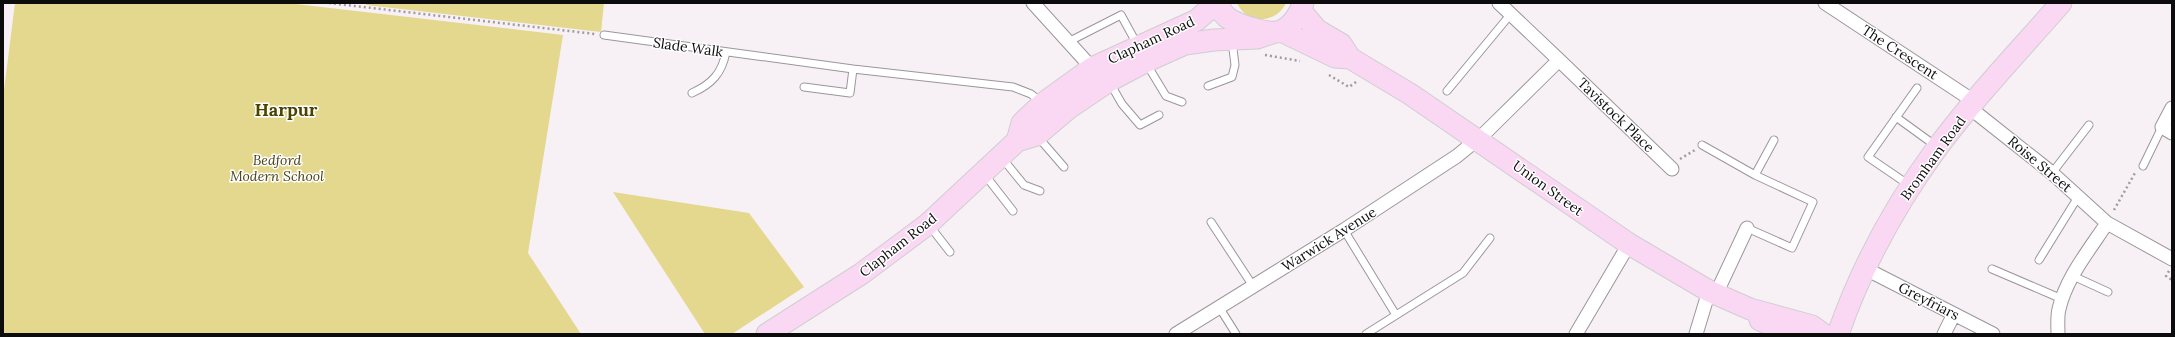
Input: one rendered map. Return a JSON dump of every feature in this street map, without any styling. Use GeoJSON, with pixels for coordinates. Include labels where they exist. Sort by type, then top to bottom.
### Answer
{"type":"FeatureCollection","features":[{"type":"Feature","properties":{"kind":"main road","name":"Union Street"},"geometry":{"type":"LineString","coordinates":[[1217,3],[1223,13],[1230,20],[1251,28],[1278,32],[1335,57],[1350,58]]}},
{"type":"Feature","properties":{"kind":"main road","name":"Clapham Road"},"geometry":{"type":"LineString","coordinates":[[767,334],[861,274],[928,224],[1000,155],[1017,141],[1037,135],[1069,108],[1109,81],[1142,54],[1196,20],[1217,3]]}},
{"type":"Feature","properties":{"kind":"main road","name":"Bromham Road"},"geometry":{"type":"LineString","coordinates":[[1838,334],[1852,297],[1900,203],[1910,187],[1938,147],[2061,3]]}},
{"type":"Feature","properties":{"kind":"main road","name":"Union Street"},"geometry":{"type":"LineString","coordinates":[[1302,7],[1314,27],[1341,44],[1350,58],[1410,94],[1478,139],[1629,244],[1713,292],[1750,309],[1812,326],[1823,334]]}},
{"type":"Feature","properties":{"kind":"main road"},"geometry":{"type":"LineString","coordinates":[[1278,32],[1292,23],[1302,7]]}},
{"type":"Feature","properties":{"kind":"main road","name":"Clapham Road"},"geometry":{"type":"LineString","coordinates":[[1017,141],[1022,123],[1042,104],[1092,68],[1185,44],[1262,38],[1278,32]]}},
{"type":"Feature","properties":{"kind":"main road","name":"Union Street"},"geometry":{"type":"LineString","coordinates":[[1750,309],[1763,323],[1788,334]]}},
{"type":"Feature","properties":{"kind":"street"},"geometry":{"type":"LineString","coordinates":[[1033,3],[1092,68]]}},
{"type":"Feature","properties":{"kind":"street","name":"Tavistock Place"},"geometry":{"type":"LineString","coordinates":[[1499,3],[1672,169]]}},
{"type":"Feature","properties":{"kind":"street","name":"The Crescent"},"geometry":{"type":"LineString","coordinates":[[1825,3],[1973,105]]}},
{"type":"Feature","properties":{"kind":"street"},"geometry":{"type":"LineString","coordinates":[[1478,139],[1559,60]]}},
{"type":"Feature","properties":{"kind":"street","name":"Roise Street"},"geometry":{"type":"LineString","coordinates":[[1973,105],[2107,223],[2172,259]]}},
{"type":"Feature","properties":{"kind":"street"},"geometry":{"type":"LineString","coordinates":[[2167,130],[2172,108]]}},
{"type":"Feature","properties":{"kind":"street","name":"Warwick Avenue"},"geometry":{"type":"LineString","coordinates":[[1176,334],[1344,230],[1457,156],[1478,139]]}},
{"type":"Feature","properties":{"kind":"street"},"geometry":{"type":"LineString","coordinates":[[2058,334],[2059,311],[2062,299],[2073,276],[2107,223]]}},
{"type":"Feature","properties":{"kind":"street"},"geometry":{"type":"LineString","coordinates":[[1696,334],[1713,292],[1747,228]]}},
{"type":"Feature","properties":{"kind":"street"},"geometry":{"type":"LineString","coordinates":[[1576,334],[1629,244]]}},
{"type":"Feature","properties":{"kind":"street","name":"Greyfriars"},"geometry":{"type":"LineString","coordinates":[[1866,269],[1993,334]]}},
{"type":"Feature","properties":{"kind":"street"},"geometry":{"type":"LineString","coordinates":[[1944,334],[1954,314]]}},
{"type":"Feature","properties":{"kind":"lane"},"geometry":{"type":"LineString","coordinates":[[1068,42],[1121,15],[1166,96],[1182,102]]}},
{"type":"Feature","properties":{"kind":"lane"},"geometry":{"type":"LineString","coordinates":[[1447,91],[1510,15]]}},
{"type":"Feature","properties":{"kind":"lane","name":"Slade Walk"},"geometry":{"type":"LineString","coordinates":[[604,35],[853,69],[1013,87],[1031,94],[1042,104]]}},
{"type":"Feature","properties":{"kind":"lane"},"geometry":{"type":"LineString","coordinates":[[1208,86],[1232,77],[1235,66],[1232,40]]}},
{"type":"Feature","properties":{"kind":"lane"},"geometry":{"type":"LineString","coordinates":[[692,93],[704,88],[716,77],[723,64],[726,52]]}},
{"type":"Feature","properties":{"kind":"lane"},"geometry":{"type":"LineString","coordinates":[[804,87],[850,93],[853,69]]}},
{"type":"Feature","properties":{"kind":"lane"},"geometry":{"type":"LineString","coordinates":[[1109,81],[1122,104],[1140,125],[1159,115]]}},
{"type":"Feature","properties":{"kind":"lane"},"geometry":{"type":"LineString","coordinates":[[1910,187],[1868,157],[1917,88]]}},
{"type":"Feature","properties":{"kind":"lane"},"geometry":{"type":"LineString","coordinates":[[1896,117],[1938,147]]}},
{"type":"Feature","properties":{"kind":"lane"},"geometry":{"type":"LineString","coordinates":[[2052,173],[2089,125]]}},
{"type":"Feature","properties":{"kind":"lane"},"geometry":{"type":"LineString","coordinates":[[2143,166],[2167,130]]}},
{"type":"Feature","properties":{"kind":"lane"},"geometry":{"type":"LineString","coordinates":[[1037,135],[1064,167]]}},
{"type":"Feature","properties":{"kind":"lane"},"geometry":{"type":"LineString","coordinates":[[1754,175],[1774,140]]}},
{"type":"Feature","properties":{"kind":"lane"},"geometry":{"type":"LineString","coordinates":[[1702,145],[1754,175],[1813,202],[1792,248],[1747,228]]}},
{"type":"Feature","properties":{"kind":"lane"},"geometry":{"type":"LineString","coordinates":[[1000,155],[1024,186],[1040,191]]}},
{"type":"Feature","properties":{"kind":"lane"},"geometry":{"type":"LineString","coordinates":[[982,172],[1013,211]]}},
{"type":"Feature","properties":{"kind":"lane"},"geometry":{"type":"LineString","coordinates":[[2039,260],[2078,197]]}},
{"type":"Feature","properties":{"kind":"lane"},"geometry":{"type":"LineString","coordinates":[[1210,222],[1253,286]]}},
{"type":"Feature","properties":{"kind":"lane"},"geometry":{"type":"LineString","coordinates":[[928,224],[950,252]]}},
{"type":"Feature","properties":{"kind":"lane"},"geometry":{"type":"LineString","coordinates":[[1344,230],[1396,315]]}},
{"type":"Feature","properties":{"kind":"lane"},"geometry":{"type":"LineString","coordinates":[[1366,334],[1463,273],[1490,238]]}},
{"type":"Feature","properties":{"kind":"lane"},"geometry":{"type":"LineString","coordinates":[[1992,269],[2062,299]]}},
{"type":"Feature","properties":{"kind":"lane"},"geometry":{"type":"LineString","coordinates":[[2073,276],[2108,292]]}},
{"type":"Feature","properties":{"kind":"lane"},"geometry":{"type":"LineString","coordinates":[[1219,307],[1236,334]]}},
{"type":"Feature","properties":{"kind":"path"},"geometry":{"type":"LineString","coordinates":[[329,3],[357,5],[604,35]]}},
{"type":"Feature","properties":{"kind":"path"},"geometry":{"type":"LineString","coordinates":[[1672,169],[1680,159],[1702,145]]}},
{"type":"Feature","properties":{"kind":"path"},"geometry":{"type":"LineString","coordinates":[[2107,223],[2134,175],[2143,166]]}},
{"type":"Feature","properties":{"kind":"path"},"geometry":{"type":"LineString","coordinates":[[2172,266],[2166,276],[2172,280]]}},
{"type":"Feature","properties":{"kind":"green space","name":"Bedford Modern School"},"geometry":{"type":"Polygon","coordinates":[[[15,3],[287,3],[563,35],[528,253],[581,334],[3,334],[3,98],[15,3]]]}},
{"type":"Feature","properties":{"kind":"green space"},"geometry":{"type":"Polygon","coordinates":[[[365,3],[604,3],[601,32],[366,5],[365,3]]]}},
{"type":"Feature","properties":{"kind":"green space"},"geometry":{"type":"Polygon","coordinates":[[[1237,3],[1286,3],[1276,15],[1262,19],[1247,15],[1237,3]]]}},
{"type":"Feature","properties":{"kind":"green space"},"geometry":{"type":"Polygon","coordinates":[[[613,192],[749,213],[804,287],[732,334],[705,334],[613,192]]]}},
{"type":"Feature","properties":{"kind":"district","name":"Harpur"},"geometry":{"type":"Point","coordinates":[286,109]}}]}
